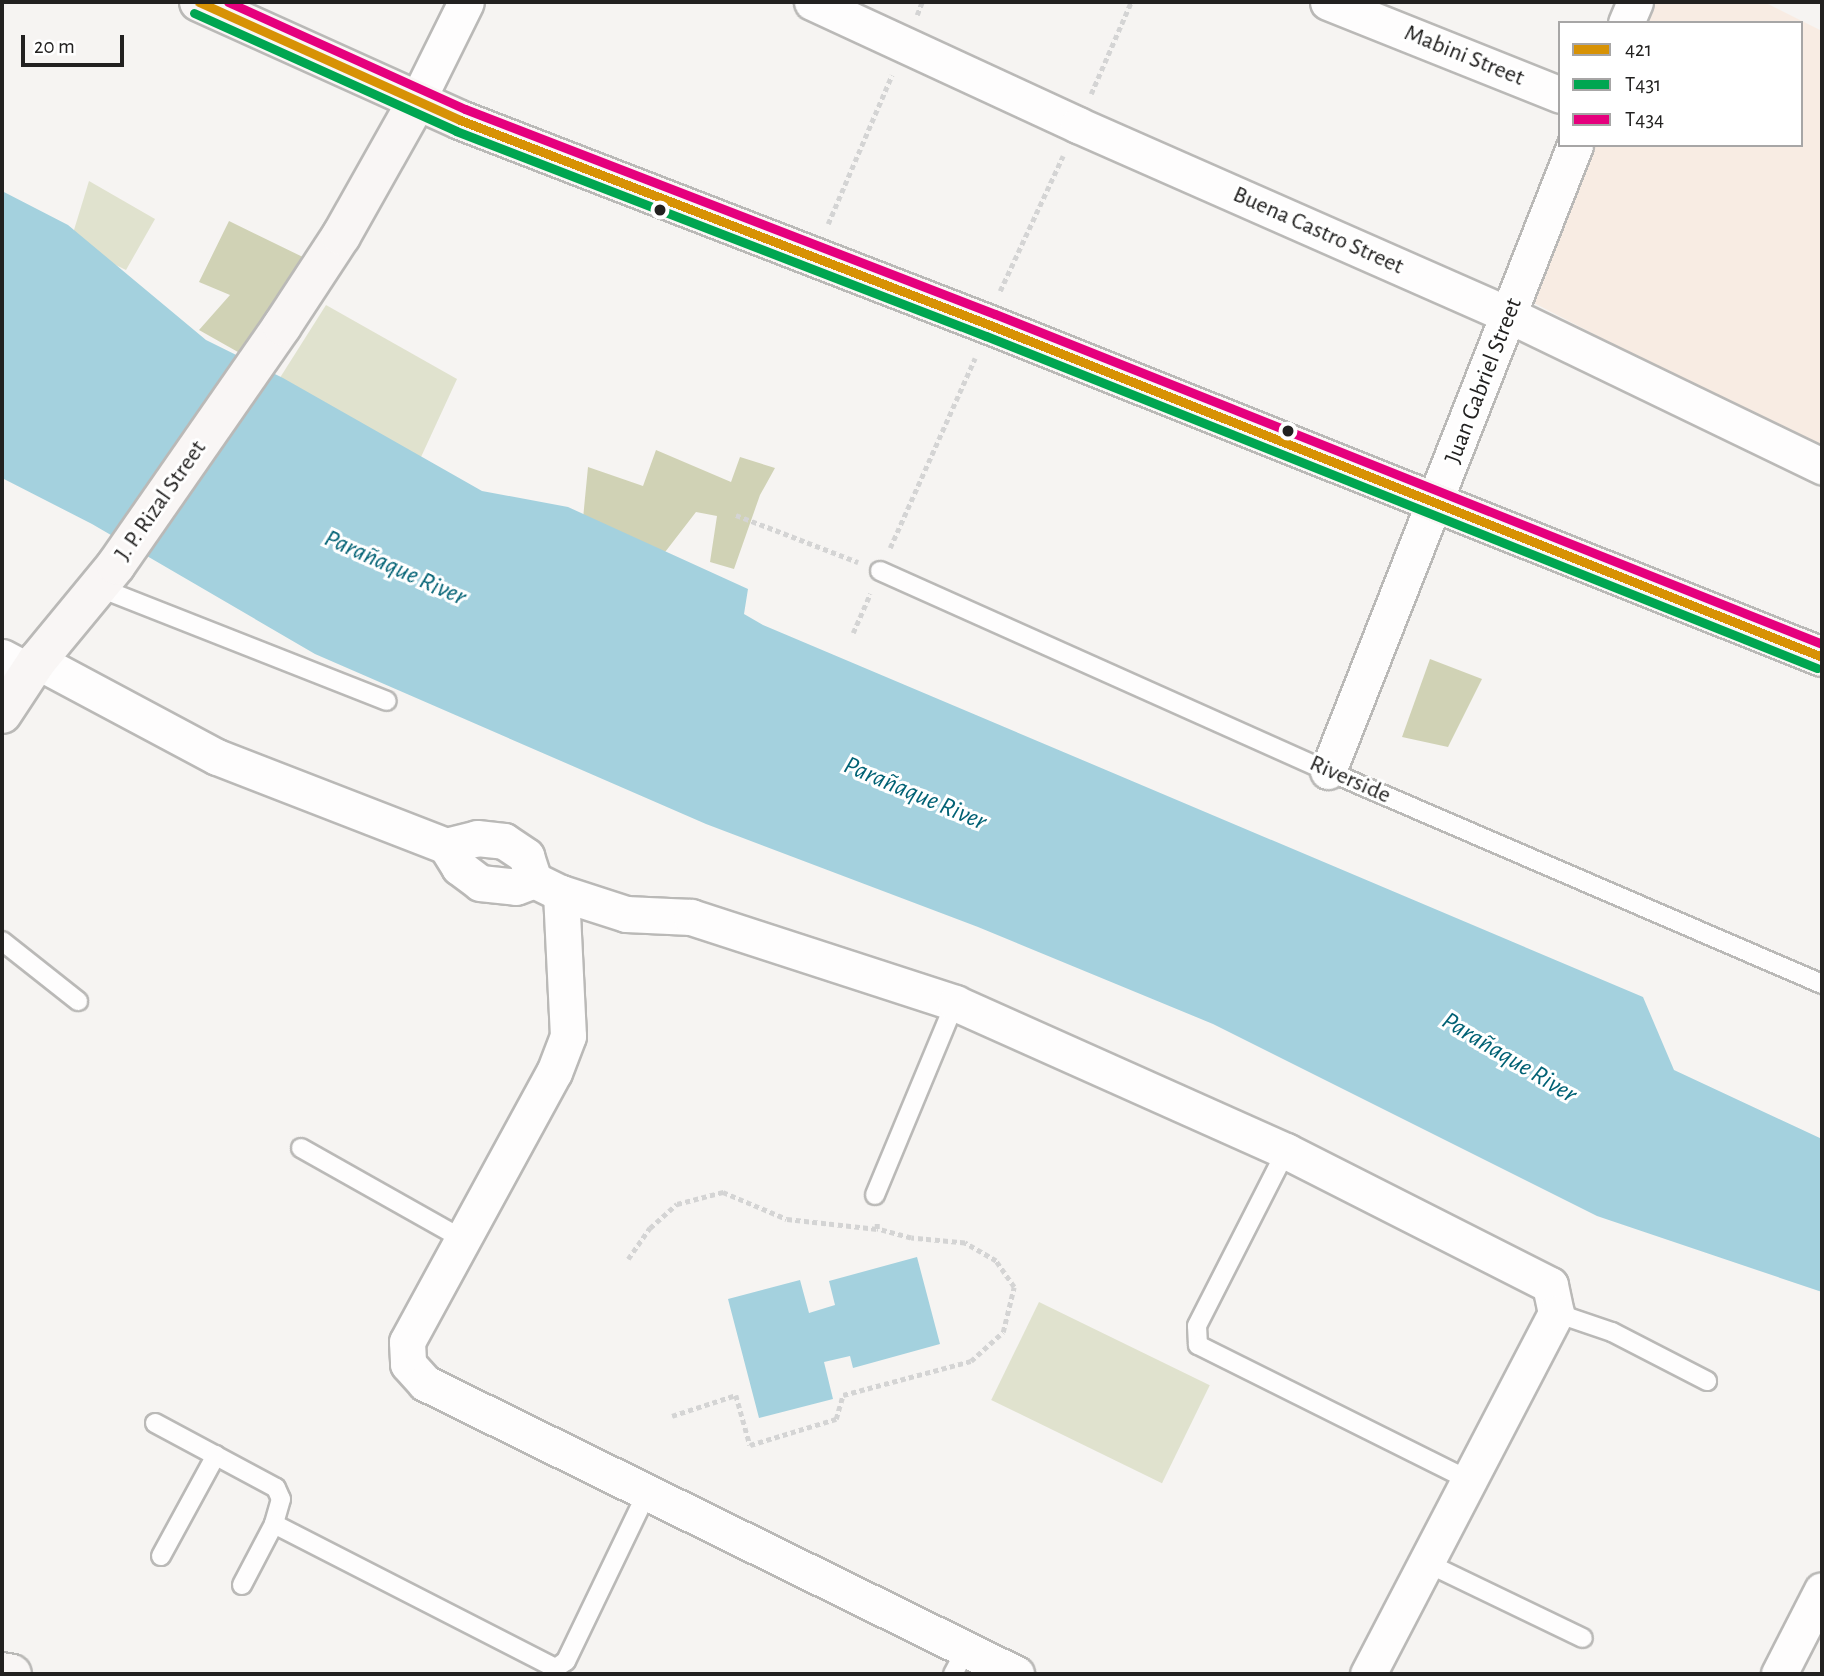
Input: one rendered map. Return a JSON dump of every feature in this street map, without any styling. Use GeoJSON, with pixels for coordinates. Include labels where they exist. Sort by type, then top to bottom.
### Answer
{"type":"FeatureCollection","features":[{"type":"Feature","properties":{"kind":"main road"},"geometry":{"type":"LineString","coordinates":[[199,2],[417,101],[990,325],[1822,657]]}},
{"type":"Feature","properties":{"kind":"main road","name":"J. P. Rizal Street"},"geometry":{"type":"LineString","coordinates":[[2,714],[23,663],[108,577],[282,326],[347,225],[417,101]]}},
{"type":"Feature","properties":{"kind":"main road"},"geometry":{"type":"LineString","coordinates":[[2,1672],[12,1674]]}},
{"type":"Feature","properties":{"kind":"street"},"geometry":{"type":"LineString","coordinates":[[417,101],[466,2]]}},
{"type":"Feature","properties":{"kind":"street","name":"Buena Castro Street"},"geometry":{"type":"LineString","coordinates":[[812,2],[1077,125],[1509,315],[1822,466]]}},
{"type":"Feature","properties":{"kind":"street","name":"Mabini Street"},"geometry":{"type":"LineString","coordinates":[[1328,2],[1558,94]]}},
{"type":"Feature","properties":{"kind":"street"},"geometry":{"type":"LineString","coordinates":[[1627,21],[1635,2]]}},
{"type":"Feature","properties":{"kind":"street","name":"Juan Gabriel Street"},"geometry":{"type":"LineString","coordinates":[[1328,771],[1436,504],[1574,147]]}},
{"type":"Feature","properties":{"kind":"street"},"geometry":{"type":"LineString","coordinates":[[23,663],[217,757],[446,846],[477,838],[503,841],[526,856],[547,886],[568,1036],[554,1072],[461,1238],[407,1342],[408,1364],[425,1383],[648,1493],[960,1662],[1016,1674]]}},
{"type":"Feature","properties":{"kind":"street"},"geometry":{"type":"LineString","coordinates":[[446,846],[459,867],[480,883],[516,887],[547,886],[626,914],[691,917],[955,1003],[1286,1151],[1550,1285],[1556,1313],[1368,1674]]}},
{"type":"Feature","properties":{"kind":"street"},"geometry":{"type":"LineString","coordinates":[[1780,1674],[1822,1590]]}},
{"type":"Feature","properties":{"kind":"lane","name":"Riverside"},"geometry":{"type":"LineString","coordinates":[[880,571],[1328,771],[1822,984]]}},
{"type":"Feature","properties":{"kind":"lane"},"geometry":{"type":"LineString","coordinates":[[108,577],[387,701]]}},
{"type":"Feature","properties":{"kind":"lane"},"geometry":{"type":"LineString","coordinates":[[2,941],[78,1002]]}},
{"type":"Feature","properties":{"kind":"lane"},"geometry":{"type":"LineString","coordinates":[[875,1195],[955,1003]]}},
{"type":"Feature","properties":{"kind":"lane"},"geometry":{"type":"LineString","coordinates":[[301,1148],[461,1238]]}},
{"type":"Feature","properties":{"kind":"lane"},"geometry":{"type":"LineString","coordinates":[[1286,1151],[1197,1326],[1198,1345],[1469,1480]]}},
{"type":"Feature","properties":{"kind":"lane"},"geometry":{"type":"LineString","coordinates":[[1556,1313],[1612,1332],[1707,1381]]}},
{"type":"Feature","properties":{"kind":"lane"},"geometry":{"type":"LineString","coordinates":[[155,1423],[276,1488],[281,1499],[274,1524],[242,1585]]}},
{"type":"Feature","properties":{"kind":"lane"},"geometry":{"type":"LineString","coordinates":[[161,1556],[216,1455]]}},
{"type":"Feature","properties":{"kind":"lane"},"geometry":{"type":"LineString","coordinates":[[274,1524],[556,1668],[566,1661],[648,1493]]}},
{"type":"Feature","properties":{"kind":"lane"},"geometry":{"type":"LineString","coordinates":[[1425,1562],[1583,1638]]}},
{"type":"Feature","properties":{"kind":"path"},"geometry":{"type":"LineString","coordinates":[[812,256],[922,2]]}},
{"type":"Feature","properties":{"kind":"path"},"geometry":{"type":"LineString","coordinates":[[853,633],[990,325],[996,301],[1131,2]]}},
{"type":"Feature","properties":{"kind":"path"},"geometry":{"type":"LineString","coordinates":[[628,1259],[650,1228],[677,1204],[723,1192],[787,1219],[877,1229],[911,1238],[965,1242],[996,1261],[1014,1287],[1003,1332],[971,1361],[843,1395],[836,1419],[750,1445],[736,1395],[672,1416]]}},
{"type":"Feature","properties":{"kind":"path"},"geometry":{"type":"LineString","coordinates":[[875,1195],[877,1229]]}},
{"type":"Feature","properties":{"kind":"shaded area"},"geometry":{"type":"Polygon","coordinates":[[[1653,2],[1764,2],[1802,21],[1646,21],[1653,2]]]}},
{"type":"Feature","properties":{"kind":"shaded area"},"geometry":{"type":"Polygon","coordinates":[[[1803,22],[1822,31],[1822,452],[1532,302],[1594,147],[1803,147],[1803,22]]]}},
{"type":"Feature","properties":{"kind":"green space"},"geometry":{"type":"Polygon","coordinates":[[[89,181],[155,219],[126,270],[70,243],[89,181]]]}},
{"type":"Feature","properties":{"kind":"green space"},"geometry":{"type":"Polygon","coordinates":[[[229,221],[311,261],[245,356],[199,330],[230,295],[199,282],[229,221]]]}},
{"type":"Feature","properties":{"kind":"green space"},"geometry":{"type":"Polygon","coordinates":[[[326,305],[457,379],[409,483],[276,384],[326,305]]]}},
{"type":"Feature","properties":{"kind":"green space"},"geometry":{"type":"Polygon","coordinates":[[[656,450],[731,482],[740,457],[775,468],[760,495],[734,569],[710,562],[717,516],[696,512],[662,556],[582,529],[588,467],[643,486],[656,450]]]}},
{"type":"Feature","properties":{"kind":"green space"},"geometry":{"type":"Polygon","coordinates":[[[1430,659],[1482,679],[1448,747],[1402,737],[1430,659]]]}},
{"type":"Feature","properties":{"kind":"green space"},"geometry":{"type":"Polygon","coordinates":[[[1039,1302],[1210,1385],[1162,1483],[991,1400],[1039,1302]]]}},
{"type":"Feature","properties":{"kind":"water","name":"Parañaque River"},"geometry":{"type":"Polygon","coordinates":[[[2,191],[68,225],[206,340],[283,378],[482,491],[568,507],[748,589],[744,614],[763,625],[1643,997],[1674,1070],[1822,1139],[1822,1292],[1597,1216],[1213,1024],[978,927],[706,824],[315,654],[92,524],[2,478],[2,191]]]}},
{"type":"Feature","properties":{"kind":"water"},"geometry":{"type":"Polygon","coordinates":[[[917,1257],[940,1344],[853,1368],[850,1356],[824,1362],[833,1399],[759,1418],[728,1299],[800,1280],[809,1313],[835,1305],[829,1281],[917,1257]]]}},
{"type":"Feature","properties":{"kind":"transit line","name":"421"},"geometry":{"type":"LineString","coordinates":[[199,2],[460,120],[990,325],[1822,657]]}},
{"type":"Feature","properties":{"kind":"transit line","name":"T434"},"geometry":{"type":"LineString","coordinates":[[228,2],[465,109],[995,314],[1822,644]]}},
{"type":"Feature","properties":{"kind":"transit line","name":"T431"},"geometry":{"type":"LineString","coordinates":[[194,13],[456,131],[986,336],[1817,668]]}}]}
